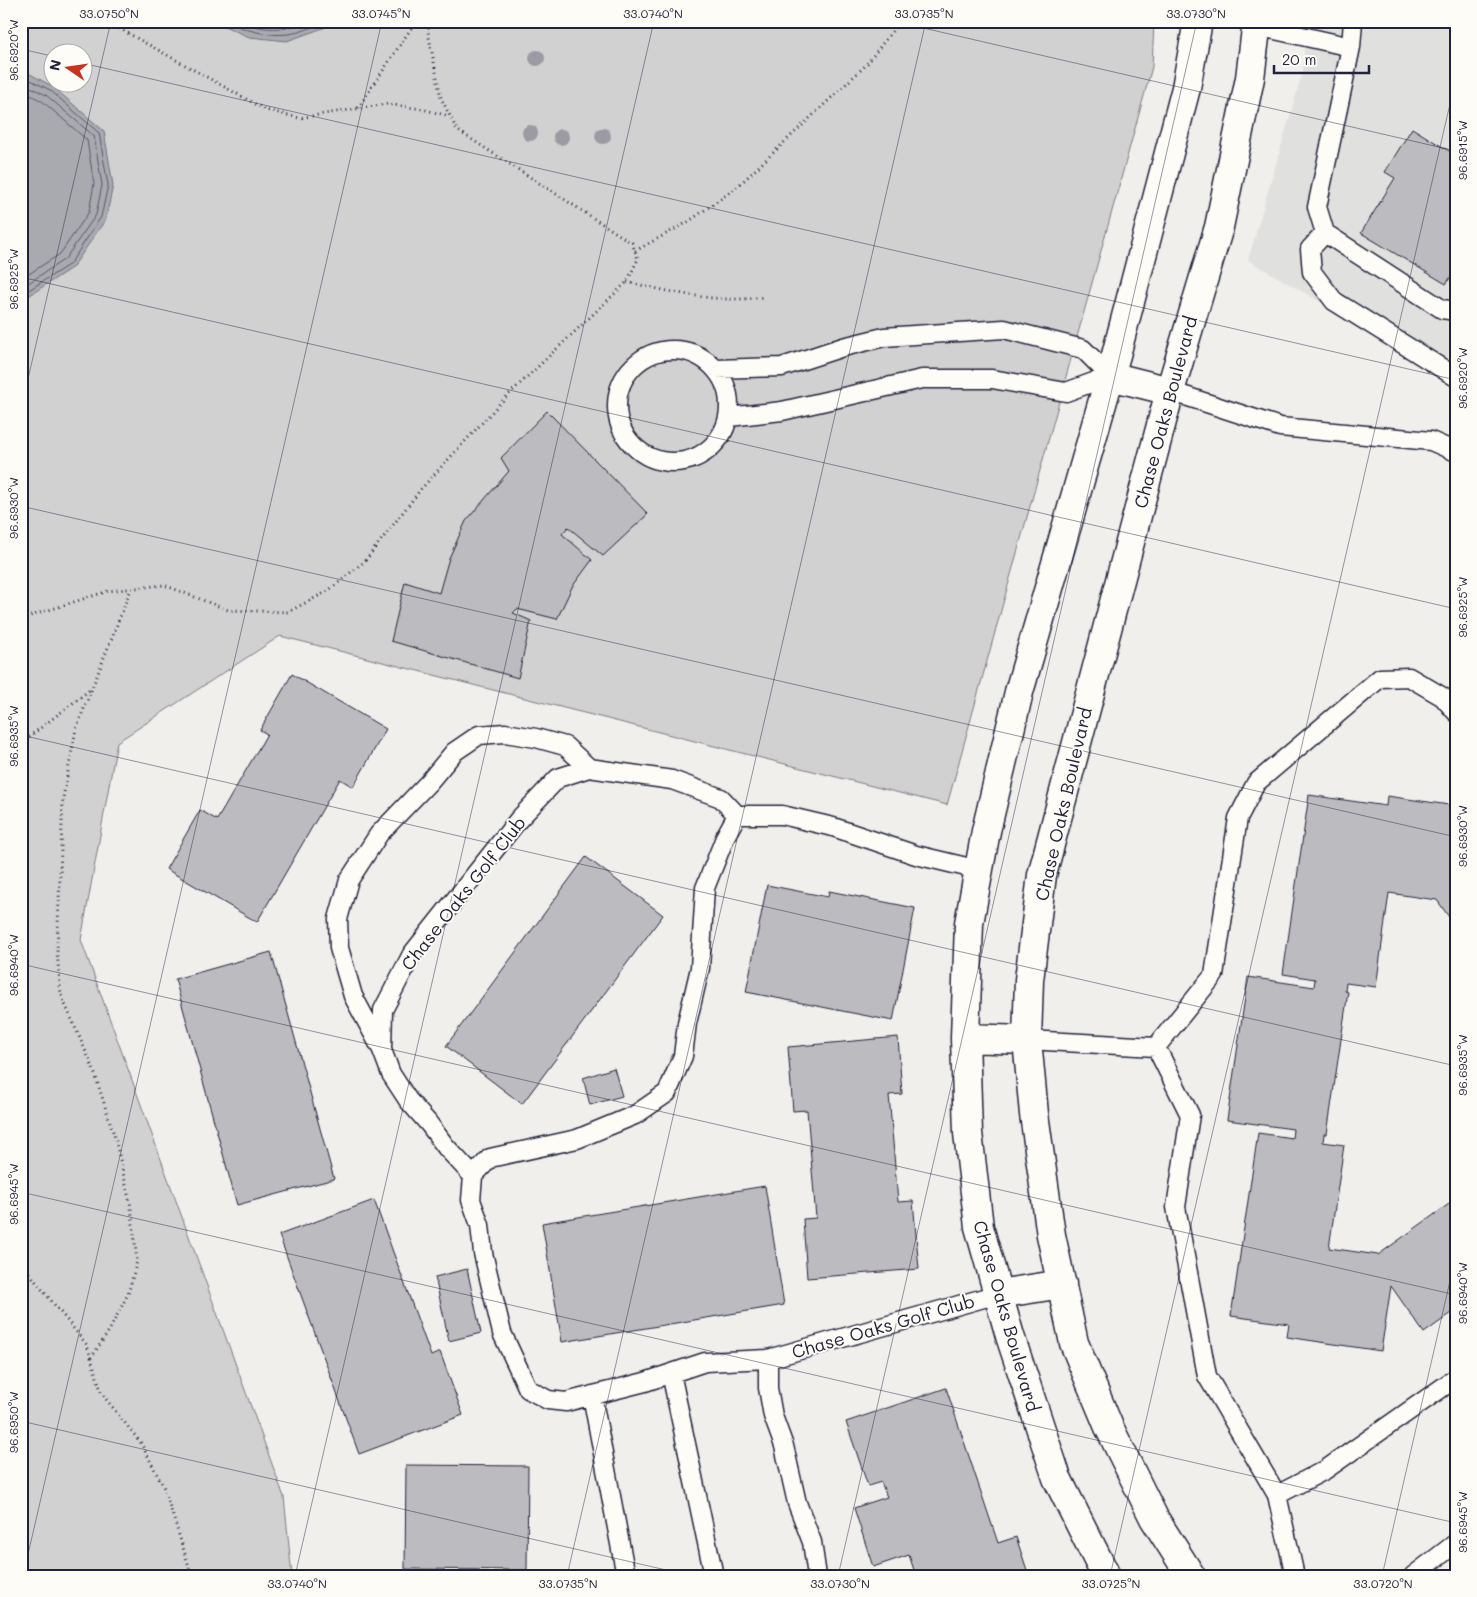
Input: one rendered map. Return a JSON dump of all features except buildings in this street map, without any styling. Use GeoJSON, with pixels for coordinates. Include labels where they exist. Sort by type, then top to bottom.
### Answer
{"type":"FeatureCollection","features":[{"type":"Feature","properties":{"kind":"street","name":"Chase Oaks Boulevard"},"geometry":{"type":"LineString","coordinates":[[1106,1576],[1057,1478],[998,1294],[979,1227],[968,1133],[965,1038],[969,922],[978,870],[1019,692],[1110,376],[1186,88],[1198,21]]}},
{"type":"Feature","properties":{"kind":"street","name":"Chase Oaks Boulevard"},"geometry":{"type":"LineString","coordinates":[[1190,1576],[1154,1518],[1109,1427],[1074,1343],[1051,1235],[1034,1114],[1027,1040],[1029,980],[1042,875],[1170,391],[1219,227],[1250,78],[1257,24]]}},
{"type":"Feature","properties":{"kind":"street"},"geometry":{"type":"LineString","coordinates":[[1110,376],[1170,391]]}},
{"type":"Feature","properties":{"kind":"street"},"geometry":{"type":"LineString","coordinates":[[965,1038],[1027,1040]]}},
{"type":"Feature","properties":{"kind":"street"},"geometry":{"type":"LineString","coordinates":[[998,1294],[1062,1284]]}},
{"type":"Feature","properties":{"kind":"lane"},"geometry":{"type":"LineString","coordinates":[[1353,21],[1351,47],[1317,207],[1325,233],[1442,309],[1456,311]]}},
{"type":"Feature","properties":{"kind":"lane"},"geometry":{"type":"LineString","coordinates":[[1257,24],[1351,47]]}},
{"type":"Feature","properties":{"kind":"lane"},"geometry":{"type":"LineString","coordinates":[[1325,233],[1310,249],[1312,272],[1334,301],[1456,378]]}},
{"type":"Feature","properties":{"kind":"lane"},"geometry":{"type":"LineString","coordinates":[[716,369],[782,367],[843,347],[884,337],[1004,329],[1083,349],[1110,376],[1066,392],[992,379],[922,379],[782,411],[729,417]]}},
{"type":"Feature","properties":{"kind":"lane"},"geometry":{"type":"LineString","coordinates":[[671,349],[696,354],[716,369],[728,391],[729,417],[721,436],[707,451],[689,461],[669,464],[649,458],[633,448],[622,432],[616,414],[616,396],[627,372],[646,355],[671,349]]}},
{"type":"Feature","properties":{"kind":"lane"},"geometry":{"type":"LineString","coordinates":[[1170,391],[1280,427],[1431,441],[1456,452]]}},
{"type":"Feature","properties":{"kind":"lane"},"geometry":{"type":"LineString","coordinates":[[1156,1047],[1214,975],[1238,818],[1256,783],[1380,678],[1409,677],[1443,697],[1456,712]]}},
{"type":"Feature","properties":{"kind":"lane","name":"Chase Oaks Golf Club"},"geometry":{"type":"LineString","coordinates":[[589,768],[565,746],[536,738],[506,733],[479,735],[454,752],[429,782],[379,834],[349,880],[338,918],[340,948],[353,996],[382,1050],[391,1074],[408,1100],[429,1124],[446,1148],[473,1176],[471,1200],[480,1225],[483,1253],[502,1333],[528,1389],[548,1400],[566,1402],[705,1362],[768,1359],[998,1294]]}},
{"type":"Feature","properties":{"kind":"lane","name":"Chase Oaks Golf Club"},"geometry":{"type":"LineString","coordinates":[[382,1050],[383,1010],[412,954],[526,812],[558,778],[589,768],[672,780],[721,798],[737,815]]}},
{"type":"Feature","properties":{"kind":"lane"},"geometry":{"type":"LineString","coordinates":[[473,1176],[490,1158],[577,1140],[635,1115],[667,1093],[683,1056],[687,1023],[700,968],[705,888],[726,835],[737,815],[782,815],[833,827],[916,854],[978,870]]}},
{"type":"Feature","properties":{"kind":"lane"},"geometry":{"type":"LineString","coordinates":[[1027,1040],[1156,1047]]}},
{"type":"Feature","properties":{"kind":"lane"},"geometry":{"type":"LineString","coordinates":[[1156,1047],[1190,1115],[1176,1207],[1207,1376],[1277,1495],[1295,1576]]}},
{"type":"Feature","properties":{"kind":"lane","name":"Chase Oaks Golf Club"},"geometry":{"type":"LineString","coordinates":[[768,1359],[768,1388],[773,1416],[784,1446],[797,1503],[805,1518],[812,1542],[817,1576]]}},
{"type":"Feature","properties":{"kind":"lane"},"geometry":{"type":"LineString","coordinates":[[671,1373],[714,1576]]}},
{"type":"Feature","properties":{"kind":"lane"},"geometry":{"type":"LineString","coordinates":[[1277,1495],[1324,1470],[1456,1378]]}},
{"type":"Feature","properties":{"kind":"lane"},"geometry":{"type":"LineString","coordinates":[[592,1395],[626,1576]]}},
{"type":"Feature","properties":{"kind":"lane"},"geometry":{"type":"LineString","coordinates":[[1413,1576],[1456,1543]]}},
{"type":"Feature","properties":{"kind":"path"},"geometry":{"type":"LineString","coordinates":[[106,21],[266,110],[299,118],[329,115],[387,104],[422,109],[450,116]]}},
{"type":"Feature","properties":{"kind":"path"},"geometry":{"type":"LineString","coordinates":[[358,108],[416,21]]}},
{"type":"Feature","properties":{"kind":"path"},"geometry":{"type":"LineString","coordinates":[[21,619],[108,591],[164,585],[228,610],[288,612],[328,591],[365,561],[421,489],[504,399],[628,282],[638,259],[632,243],[457,130],[441,98],[428,32],[430,21]]}},
{"type":"Feature","properties":{"kind":"path"},"geometry":{"type":"LineString","coordinates":[[635,251],[688,222],[737,187],[866,65],[900,21]]}},
{"type":"Feature","properties":{"kind":"path"},"geometry":{"type":"LineString","coordinates":[[628,282],[713,298],[746,300],[764,297]]}},
{"type":"Feature","properties":{"kind":"path"},"geometry":{"type":"LineString","coordinates":[[91,1358],[109,1331],[128,1294],[138,1261],[132,1207],[115,1138],[93,1068],[61,995],[57,952],[64,798],[76,729],[131,589]]}},
{"type":"Feature","properties":{"kind":"path"},"geometry":{"type":"LineString","coordinates":[[21,743],[91,689]]}},
{"type":"Feature","properties":{"kind":"path"},"geometry":{"type":"LineString","coordinates":[[21,1255],[31,1274],[87,1345],[102,1394],[141,1442],[164,1488],[192,1576]]}},
{"type":"Feature","properties":{"kind":"shaded area"},"geometry":{"type":"Polygon","coordinates":[[[21,21],[1154,21],[1152,67],[947,805],[280,636],[117,742],[81,940],[284,1497],[292,1576],[21,1576],[21,21]]]}},
{"type":"Feature","properties":{"kind":"shaded area"},"geometry":{"type":"Polygon","coordinates":[[[1306,21],[1456,21],[1456,381],[1248,260],[1303,71],[1306,21]]]}},
{"type":"Feature","properties":{"kind":"water"},"geometry":{"type":"Polygon","coordinates":[[[213,21],[329,21],[326,27],[287,41],[249,37],[213,21]]]}},
{"type":"Feature","properties":{"kind":"water"},"geometry":{"type":"Polygon","coordinates":[[[21,69],[42,81],[42,92],[59,92],[104,131],[113,185],[106,219],[73,267],[21,301],[21,69]]]}}]}
